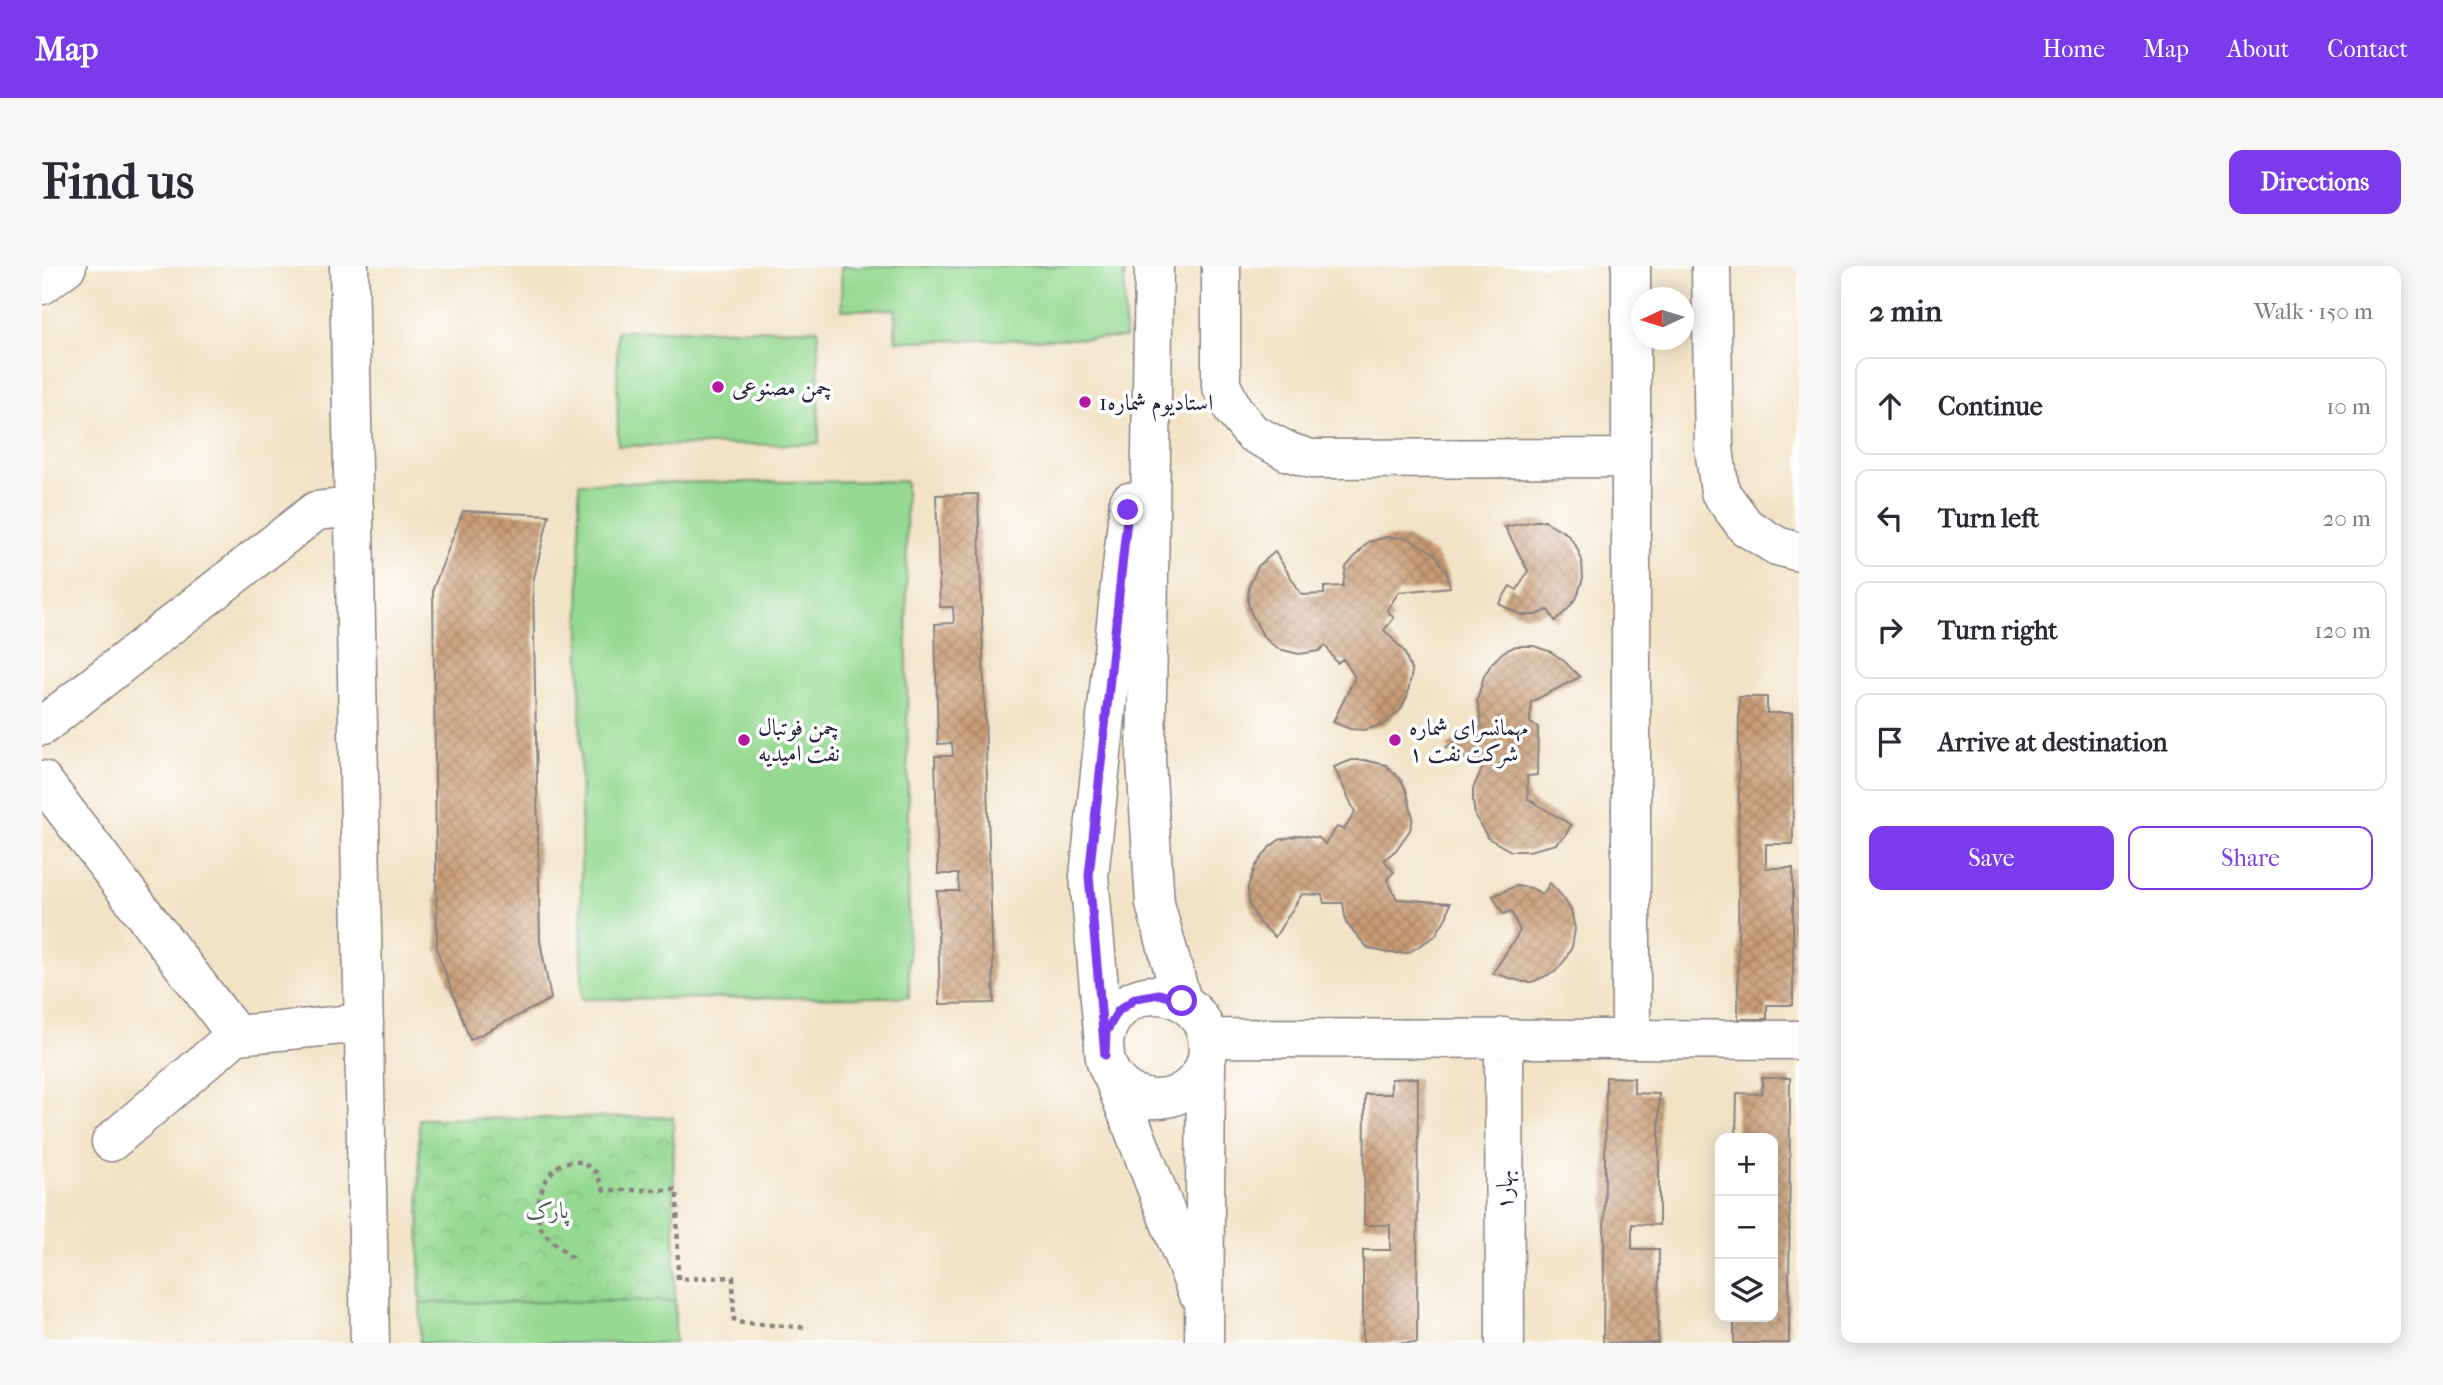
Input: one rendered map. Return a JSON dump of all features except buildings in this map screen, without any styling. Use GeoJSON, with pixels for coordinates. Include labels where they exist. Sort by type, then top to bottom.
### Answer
{"type":"FeatureCollection","features":[{"type":"Feature","properties":{"kind":"street"},"geometry":{"type":"LineString","coordinates":[[42,285],[66,266]]}},
{"type":"Feature","properties":{"kind":"street"},"geometry":{"type":"LineString","coordinates":[[349,266],[370,1343]]}},
{"type":"Feature","properties":{"kind":"street"},"geometry":{"type":"LineString","coordinates":[[1154,266],[1146,760],[1155,904],[1182,1001]]}},
{"type":"Feature","properties":{"kind":"street"},"geometry":{"type":"LineString","coordinates":[[1222,266],[1221,385],[1234,411],[1252,433],[1289,452],[1311,459],[1630,458]]}},
{"type":"Feature","properties":{"kind":"street"},"geometry":{"type":"LineString","coordinates":[[1631,266],[1631,1039]]}},
{"type":"Feature","properties":{"kind":"street"},"geometry":{"type":"LineString","coordinates":[[1711,266],[1714,448],[1720,492],[1746,527],[1777,545],[1799,552]]}},
{"type":"Feature","properties":{"kind":"street"},"geometry":{"type":"LineString","coordinates":[[1154,362],[1128,510],[1089,876],[1109,1066],[1204,1327]]}},
{"type":"Feature","properties":{"kind":"street"},"geometry":{"type":"LineString","coordinates":[[42,726],[316,511],[354,507]]}},
{"type":"Feature","properties":{"kind":"street"},"geometry":{"type":"LineString","coordinates":[[42,780],[236,1035]]}},
{"type":"Feature","properties":{"kind":"street"},"geometry":{"type":"LineString","coordinates":[[1204,1327],[1207,1050],[1199,1017],[1182,1001],[1159,994],[1136,998],[1118,1011],[1106,1032],[1109,1066],[1130,1093],[1153,1099],[1176,1095],[1195,1082],[1207,1050]]}},
{"type":"Feature","properties":{"kind":"street"},"geometry":{"type":"LineString","coordinates":[[111,1142],[236,1035],[364,1023]]}},
{"type":"Feature","properties":{"kind":"street"},"geometry":{"type":"LineString","coordinates":[[1207,1050],[1504,1037],[1799,1040]]}},
{"type":"Feature","properties":{"kind":"street","name":"بهار۱"},"geometry":{"type":"LineString","coordinates":[[1504,1037],[1505,1343]]}},
{"type":"Feature","properties":{"kind":"path"},"geometry":{"type":"LineString","coordinates":[[572,1258],[540,1228],[537,1208],[541,1189],[550,1175],[562,1163],[582,1162],[596,1172],[604,1190],[677,1190],[678,1279],[733,1277],[734,1322],[809,1328]]}},
{"type":"Feature","properties":{"kind":"green space"},"geometry":{"type":"Polygon","coordinates":[[[841,266],[1124,266],[1125,338],[896,341],[895,309],[842,310],[841,266]]]}},
{"type":"Feature","properties":{"kind":"green space","name":"چمن مصنوعی"},"geometry":{"type":"Polygon","coordinates":[[[818,329],[819,444],[618,446],[617,331],[818,329]]]}},
{"type":"Feature","properties":{"kind":"green space","name":"چمن فوتبال نفت امیدیه"},"geometry":{"type":"Polygon","coordinates":[[[906,481],[909,997],[582,999],[579,483],[906,481]]]}},
{"type":"Feature","properties":{"kind":"green space","name":"پارک"},"geometry":{"type":"Polygon","coordinates":[[[673,1117],[675,1301],[420,1303],[419,1119],[673,1117]]]}},
{"type":"Feature","properties":{"kind":"green space"},"geometry":{"type":"Polygon","coordinates":[[[675,1301],[675,1343],[420,1343],[420,1303],[675,1301]]]}},
{"type":"Feature","properties":{"kind":"place","name":"چمن مصنوعی"},"geometry":{"type":"Point","coordinates":[718,387]}},
{"type":"Feature","properties":{"kind":"place","name":"استادیوم شماره1"},"geometry":{"type":"Point","coordinates":[1085,402]}},
{"type":"Feature","properties":{"kind":"place","name":"چمن فوتبال نفت امیدیه"},"geometry":{"type":"Point","coordinates":[744,740]}},
{"type":"Feature","properties":{"kind":"place","name":"مهمانسرای شماره ۱ شرکت نفت"},"geometry":{"type":"Point","coordinates":[1395,740]}},
{"type":"Feature","properties":{"kind":"route"},"geometry":{"type":"LineString","coordinates":[[1128,510],[1089,876],[1105,1055],[1106,1032],[1118,1011],[1136,998],[1159,994],[1182,1001]]}}]}
